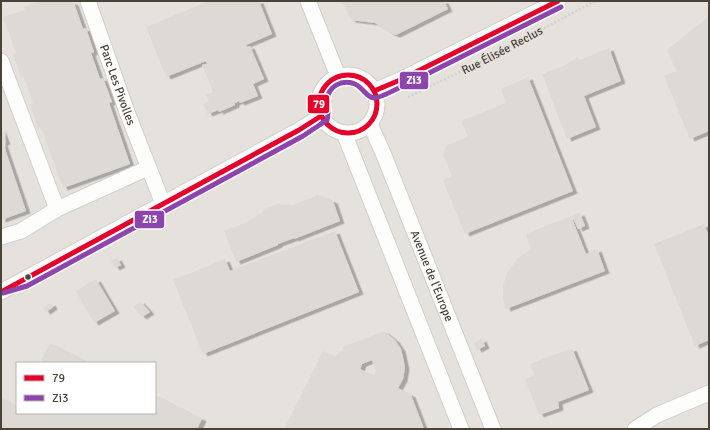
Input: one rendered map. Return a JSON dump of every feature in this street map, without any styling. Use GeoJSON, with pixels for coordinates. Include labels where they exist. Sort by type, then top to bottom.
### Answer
{"type":"FeatureCollection","features":[{"type":"Feature","properties":{"kind":"street","name":"Parc Les Pivolles"},"geometry":{"type":"LineString","coordinates":[[88,1],[127,112],[163,204]]}},
{"type":"Feature","properties":{"kind":"street"},"geometry":{"type":"LineString","coordinates":[[308,1],[338,76]]}},
{"type":"Feature","properties":{"kind":"street","name":"Rue Élisée Reclus"},"geometry":{"type":"LineString","coordinates":[[374,91],[400,80],[558,1]]}},
{"type":"Feature","properties":{"kind":"street"},"geometry":{"type":"LineString","coordinates":[[1,61],[57,209]]}},
{"type":"Feature","properties":{"kind":"street"},"geometry":{"type":"LineString","coordinates":[[346,75],[359,77],[369,84],[374,91],[377,99],[375,116],[370,124],[362,130],[353,133],[344,133],[334,130],[321,116],[319,98],[321,93],[329,81],[338,76],[346,75]]}},
{"type":"Feature","properties":{"kind":"street"},"geometry":{"type":"LineString","coordinates":[[1,292],[321,116]]}},
{"type":"Feature","properties":{"kind":"street","name":"Avenue de l'Europe"},"geometry":{"type":"LineString","coordinates":[[370,124],[383,153],[493,429]]}},
{"type":"Feature","properties":{"kind":"street"},"geometry":{"type":"LineString","coordinates":[[344,133],[461,429]]}},
{"type":"Feature","properties":{"kind":"street"},"geometry":{"type":"LineString","coordinates":[[1,237],[21,231],[57,209],[148,168]]}},
{"type":"Feature","properties":{"kind":"street"},"geometry":{"type":"LineString","coordinates":[[1,286],[24,280]]}},
{"type":"Feature","properties":{"kind":"street"},"geometry":{"type":"LineString","coordinates":[[635,429],[656,415],[709,393]]}},
{"type":"Feature","properties":{"kind":"path","name":"Rue Élisée Reclus"},"geometry":{"type":"LineString","coordinates":[[408,97],[481,62],[595,1]]}},
{"type":"Feature","properties":{"kind":"shaded area"},"geometry":{"type":"Polygon","coordinates":[[[1,1],[709,1],[709,429],[1,429],[1,1]]]}},
{"type":"Feature","properties":{"kind":"building"},"geometry":{"type":"Polygon","coordinates":[[[40,1],[68,1],[74,3],[83,29],[86,28],[94,52],[91,53],[100,79],[103,78],[112,102],[109,103],[130,164],[63,188],[41,127],[38,128],[30,104],[33,103],[24,77],[21,78],[13,54],[16,53],[3,17],[25,10],[24,7],[40,1]]]}},
{"type":"Feature","properties":{"kind":"building"},"geometry":{"type":"Polygon","coordinates":[[[209,1],[259,1],[272,34],[246,45],[247,47],[250,46],[264,79],[253,84],[258,96],[240,103],[239,101],[235,103],[235,105],[219,112],[218,110],[208,114],[203,104],[209,101],[206,95],[213,92],[202,65],[207,64],[206,61],[166,77],[146,27],[209,1]]]}},
{"type":"Feature","properties":{"kind":"building"},"geometry":{"type":"Polygon","coordinates":[[[342,1],[444,1],[448,9],[396,35],[390,33],[375,23],[351,20],[342,1]]]}},
{"type":"Feature","properties":{"kind":"building"},"geometry":{"type":"Polygon","coordinates":[[[709,16],[709,131],[690,139],[664,76],[676,71],[667,50],[709,16]]]}},
{"type":"Feature","properties":{"kind":"building"},"geometry":{"type":"Polygon","coordinates":[[[609,48],[621,81],[584,96],[596,127],[567,139],[542,74],[566,65],[577,57],[580,60],[609,48]]]}},
{"type":"Feature","properties":{"kind":"building"},"geometry":{"type":"Polygon","coordinates":[[[528,77],[573,191],[465,234],[443,180],[452,176],[443,155],[447,145],[468,137],[461,121],[506,103],[501,89],[528,77]]]}},
{"type":"Feature","properties":{"kind":"building"},"geometry":{"type":"Polygon","coordinates":[[[1,129],[6,142],[3,143],[26,211],[1,220],[1,129]]]}},
{"type":"Feature","properties":{"kind":"building"},"geometry":{"type":"Polygon","coordinates":[[[316,194],[333,201],[340,221],[278,244],[236,262],[224,231],[245,223],[263,212],[264,209],[280,203],[281,205],[293,205],[316,196],[316,194]]]}},
{"type":"Feature","properties":{"kind":"building"},"geometry":{"type":"Polygon","coordinates":[[[580,213],[585,226],[578,229],[572,216],[580,213]]]}},
{"type":"Feature","properties":{"kind":"building"},"geometry":{"type":"Polygon","coordinates":[[[571,216],[586,254],[597,249],[605,271],[506,309],[503,299],[503,286],[507,273],[517,259],[531,249],[526,234],[571,216]]]}},
{"type":"Feature","properties":{"kind":"building"},"geometry":{"type":"Polygon","coordinates":[[[704,224],[709,236],[709,340],[695,346],[654,244],[704,224]]]}},
{"type":"Feature","properties":{"kind":"building"},"geometry":{"type":"Polygon","coordinates":[[[335,231],[359,292],[203,354],[173,280],[225,259],[230,271],[335,231]]]}},
{"type":"Feature","properties":{"kind":"building"},"geometry":{"type":"Polygon","coordinates":[[[117,258],[121,265],[115,268],[111,261],[117,258]]]}},
{"type":"Feature","properties":{"kind":"building"},"geometry":{"type":"Polygon","coordinates":[[[96,279],[115,311],[94,323],[76,291],[96,279]]]}},
{"type":"Feature","properties":{"kind":"building"},"geometry":{"type":"Polygon","coordinates":[[[140,301],[150,312],[142,317],[133,307],[140,301]]]}},
{"type":"Feature","properties":{"kind":"building"},"geometry":{"type":"Polygon","coordinates":[[[51,303],[53,307],[46,312],[43,308],[51,303]]]}},
{"type":"Feature","properties":{"kind":"building"},"geometry":{"type":"Polygon","coordinates":[[[384,331],[395,340],[401,349],[405,367],[403,379],[398,388],[411,395],[424,429],[284,429],[323,351],[335,357],[343,350],[343,347],[384,331]],[[372,360],[362,364],[360,369],[374,376],[376,371],[372,360]]]}},
{"type":"Feature","properties":{"kind":"building"},"geometry":{"type":"Polygon","coordinates":[[[482,339],[485,346],[477,350],[474,343],[482,339]]]}},
{"type":"Feature","properties":{"kind":"building"},"geometry":{"type":"Polygon","coordinates":[[[50,343],[88,362],[40,362],[50,343]]]}},
{"type":"Feature","properties":{"kind":"building"},"geometry":{"type":"Polygon","coordinates":[[[572,348],[589,390],[558,402],[559,408],[539,415],[525,379],[535,375],[530,364],[572,348]]]}},
{"type":"Feature","properties":{"kind":"building"},"geometry":{"type":"Polygon","coordinates":[[[156,396],[202,419],[197,429],[1,429],[1,398],[16,406],[16,414],[156,414],[156,396]]]}},
{"type":"Feature","properties":{"kind":"transit line","name":"79"},"geometry":{"type":"LineString","coordinates":[[374,91],[400,80],[558,1]]}},
{"type":"Feature","properties":{"kind":"transit line","name":"Zi3"},"geometry":{"type":"LineString","coordinates":[[3,293],[27,286],[303,136],[327,120],[328,95],[331,89],[337,85],[348,82],[353,83],[367,95],[374,98],[380,97],[561,7]]}},
{"type":"Feature","properties":{"kind":"transit line","name":"79"},"geometry":{"type":"LineString","coordinates":[[342,75],[354,75],[369,83],[377,98],[377,104],[377,110],[369,125],[354,133],[342,133],[327,125],[319,110],[319,98],[327,83],[342,75]]}},
{"type":"Feature","properties":{"kind":"transit line","name":"79"},"geometry":{"type":"LineString","coordinates":[[1,292],[299,130],[321,116]]}}]}
